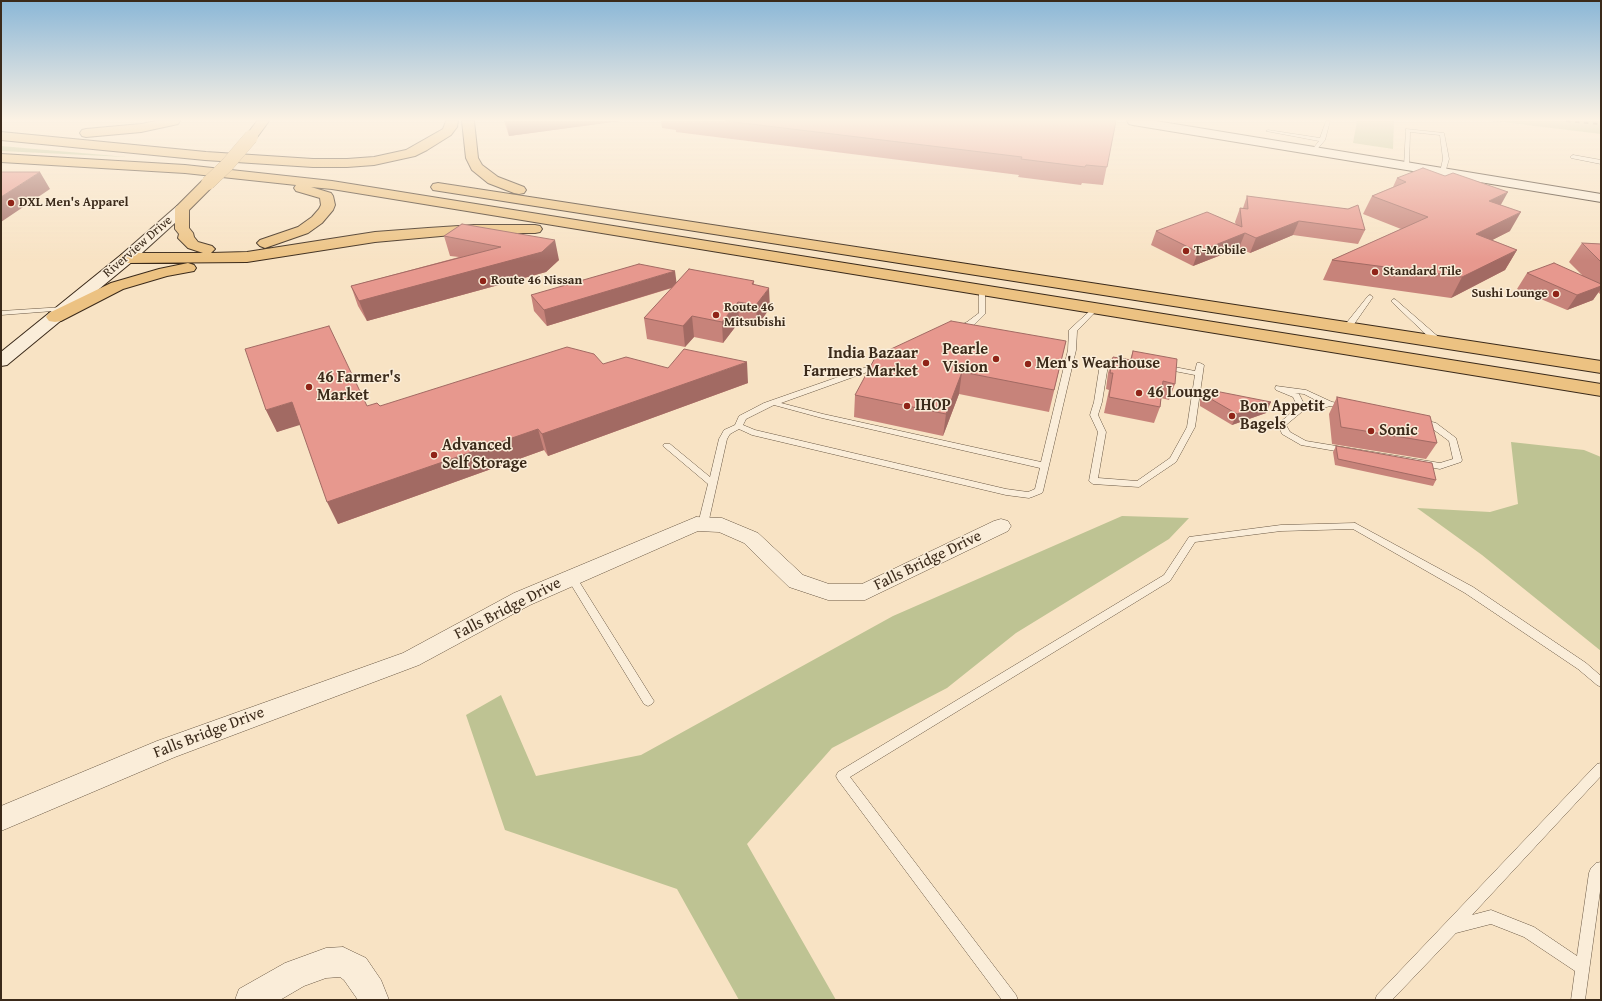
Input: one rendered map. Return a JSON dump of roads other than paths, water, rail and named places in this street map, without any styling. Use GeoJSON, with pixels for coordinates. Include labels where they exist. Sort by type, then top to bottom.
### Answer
{"type":"FeatureCollection","features":[{"type":"Feature","properties":{"kind":"main road"},"geometry":{"type":"LineString","coordinates":[[162,168],[273,178],[375,192],[1599,390]]}},
{"type":"Feature","properties":{"kind":"main road","name":"Riverview Drive"},"geometry":{"type":"LineString","coordinates":[[182,209],[224,168]]}},
{"type":"Feature","properties":{"kind":"main road"},"geometry":{"type":"LineString","coordinates":[[299,168],[357,175]]}},
{"type":"Feature","properties":{"kind":"main road"},"geometry":{"type":"LineString","coordinates":[[478,168],[493,180],[572,207]]}},
{"type":"Feature","properties":{"kind":"main road"},"geometry":{"type":"LineString","coordinates":[[132,253],[207,248],[235,249],[272,242],[303,230],[317,220],[326,210],[328,205],[326,196],[273,178]]}},
{"type":"Feature","properties":{"kind":"main road"},"geometry":{"type":"LineString","coordinates":[[424,185],[1601,367]]}},
{"type":"Feature","properties":{"kind":"main road"},"geometry":{"type":"LineString","coordinates":[[182,209],[182,229],[186,233],[186,238],[193,245],[207,248]]}},
{"type":"Feature","properties":{"kind":"main road"},"geometry":{"type":"LineString","coordinates":[[60,313],[117,286],[165,272],[247,257],[375,237],[436,231],[520,228],[639,235]]}},
{"type":"Feature","properties":{"kind":"main road"},"geometry":{"type":"LineString","coordinates":[[132,253],[247,257]]}},
{"type":"Feature","properties":{"kind":"street"},"geometry":{"type":"LineString","coordinates":[[1417,168],[1601,198]]}},
{"type":"Feature","properties":{"kind":"street","name":"Riverview Drive"},"geometry":{"type":"LineString","coordinates":[[1,361],[132,253],[182,209]]}},
{"type":"Feature","properties":{"kind":"street","name":"Falls Bridge Drive"},"geometry":{"type":"LineString","coordinates":[[1,819],[166,749],[411,660],[522,599],[696,524],[722,525],[751,538],[796,581],[828,592],[865,592],[1001,526]]}},
{"type":"Feature","properties":{"kind":"street"},"geometry":{"type":"LineString","coordinates":[[250,1000],[296,974],[326,963],[343,962],[355,969],[370,991],[374,1000]]}},
{"type":"Feature","properties":{"kind":"lane"},"geometry":{"type":"LineString","coordinates":[[1443,172],[1444,168]]}},
{"type":"Feature","properties":{"kind":"lane"},"geometry":{"type":"LineString","coordinates":[[958,336],[982,314],[982,290]]}},
{"type":"Feature","properties":{"kind":"lane"},"geometry":{"type":"LineString","coordinates":[[1347,328],[1370,297]]}},
{"type":"Feature","properties":{"kind":"lane"},"geometry":{"type":"LineString","coordinates":[[1394,300],[1439,342]]}},
{"type":"Feature","properties":{"kind":"lane"},"geometry":{"type":"LineString","coordinates":[[739,426],[752,432],[1006,492],[1029,496],[1039,491],[1072,330],[1096,308]]}},
{"type":"Feature","properties":{"kind":"lane"},"geometry":{"type":"LineString","coordinates":[[1,313],[60,313]]}},
{"type":"Feature","properties":{"kind":"lane"},"geometry":{"type":"LineString","coordinates":[[703,524],[723,439],[727,432],[739,426],[742,418],[774,403],[890,360]]}},
{"type":"Feature","properties":{"kind":"lane"},"geometry":{"type":"LineString","coordinates":[[1128,361],[1115,360],[1104,364],[1098,402],[1094,414],[1102,432],[1093,481],[1139,484],[1173,460],[1191,428],[1199,370],[1156,366]]}},
{"type":"Feature","properties":{"kind":"lane"},"geometry":{"type":"LineString","coordinates":[[1302,408],[1296,396],[1279,388],[1306,392],[1330,404],[1397,415],[1433,425],[1442,430],[1453,440],[1458,460],[1440,466],[1304,442],[1286,434],[1282,424],[1302,408],[1317,408],[1330,404]]}},
{"type":"Feature","properties":{"kind":"lane"},"geometry":{"type":"LineString","coordinates":[[774,403],[822,416],[1045,466]]}},
{"type":"Feature","properties":{"kind":"lane"},"geometry":{"type":"LineString","coordinates":[[667,446],[712,483]]}},
{"type":"Feature","properties":{"kind":"lane"},"geometry":{"type":"LineString","coordinates":[[1011,1000],[842,776],[1167,578],[1192,539],[1281,528],[1355,526],[1469,590],[1582,666],[1601,682]]}},
{"type":"Feature","properties":{"kind":"lane"},"geometry":{"type":"LineString","coordinates":[[572,578],[648,701]]}},
{"type":"Feature","properties":{"kind":"lane"},"geometry":{"type":"LineString","coordinates":[[1382,1000],[1601,768]]}},
{"type":"Feature","properties":{"kind":"lane"},"geometry":{"type":"LineString","coordinates":[[1578,1000],[1596,873],[1601,868]]}},
{"type":"Feature","properties":{"kind":"lane"},"geometry":{"type":"LineString","coordinates":[[1452,927],[1491,917],[1529,932],[1583,968]]}},
{"type":"Feature","properties":{"kind":"place","name":"DXL Men's Apparel"},"geometry":{"type":"Point","coordinates":[11,203]}},
{"type":"Feature","properties":{"kind":"place","name":"T-Mobile"},"geometry":{"type":"Point","coordinates":[1186,251]}},
{"type":"Feature","properties":{"kind":"place","name":"Standard Tile"},"geometry":{"type":"Point","coordinates":[1375,272]}},
{"type":"Feature","properties":{"kind":"place","name":"Route 46 Nissan"},"geometry":{"type":"Point","coordinates":[483,281]}},
{"type":"Feature","properties":{"kind":"place","name":"Sushi Lounge"},"geometry":{"type":"Point","coordinates":[1556,294]}},
{"type":"Feature","properties":{"kind":"place","name":"Route 46 Mitsubishi"},"geometry":{"type":"Point","coordinates":[716,315]}},
{"type":"Feature","properties":{"kind":"place","name":"Pearle Vision"},"geometry":{"type":"Point","coordinates":[996,359]}},
{"type":"Feature","properties":{"kind":"place","name":"India Bazaar Farmers Market"},"geometry":{"type":"Point","coordinates":[926,363]}},
{"type":"Feature","properties":{"kind":"place","name":"Men's Wearhouse"},"geometry":{"type":"Point","coordinates":[1028,364]}},
{"type":"Feature","properties":{"kind":"place","name":"46 Farmer's Market"},"geometry":{"type":"Point","coordinates":[309,387]}},
{"type":"Feature","properties":{"kind":"place","name":"46 Lounge"},"geometry":{"type":"Point","coordinates":[1139,393]}},
{"type":"Feature","properties":{"kind":"place","name":"IHOP"},"geometry":{"type":"Point","coordinates":[907,406]}},
{"type":"Feature","properties":{"kind":"place","name":"Bon Appetit Bagels"},"geometry":{"type":"Point","coordinates":[1232,416]}},
{"type":"Feature","properties":{"kind":"place","name":"Sonic"},"geometry":{"type":"Point","coordinates":[1371,431]}},
{"type":"Feature","properties":{"kind":"place","name":"Advanced Self Storage"},"geometry":{"type":"Point","coordinates":[434,455]}}]}
